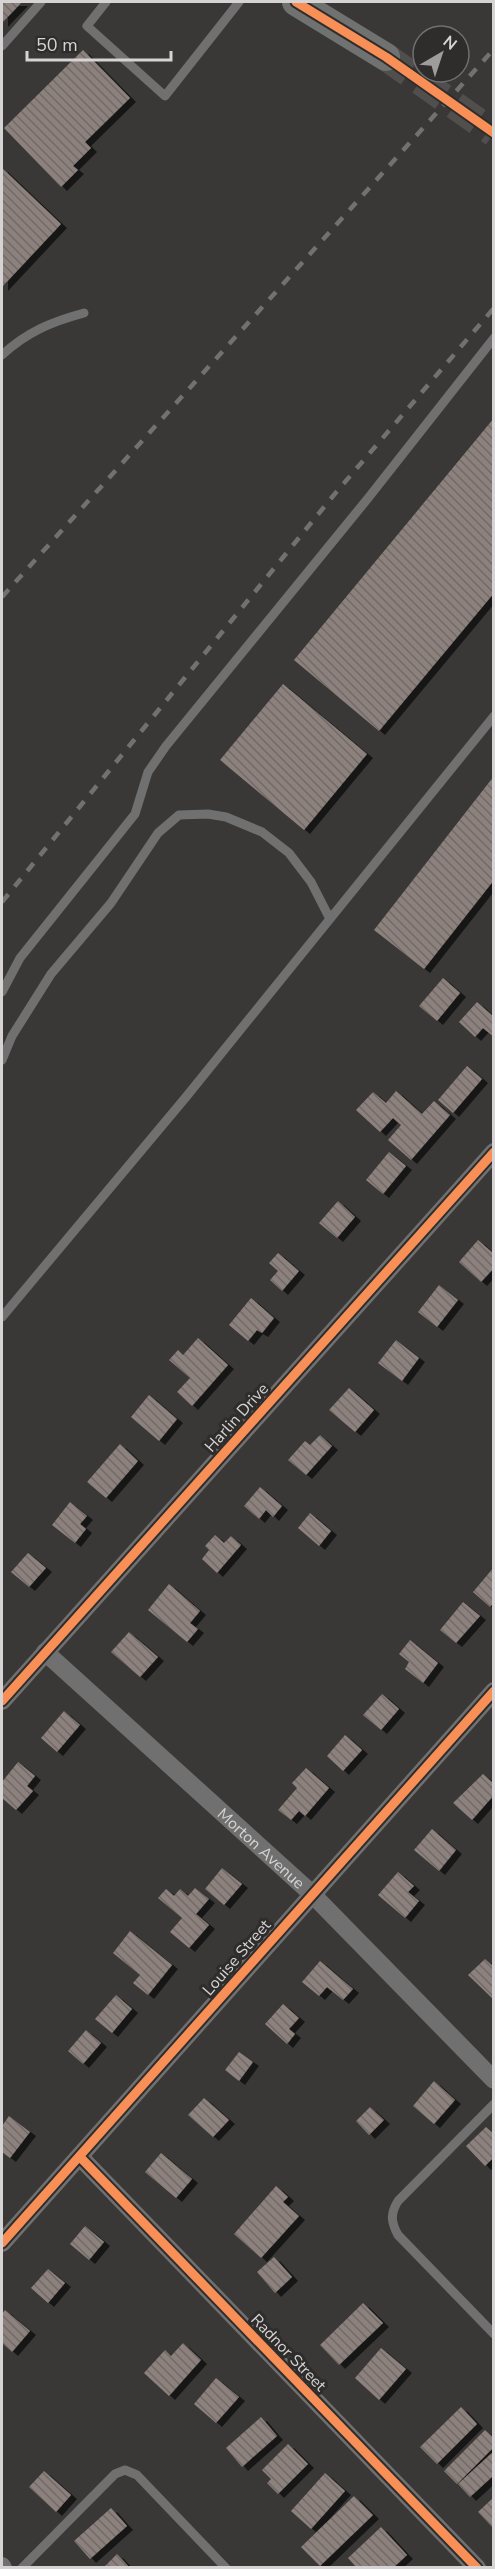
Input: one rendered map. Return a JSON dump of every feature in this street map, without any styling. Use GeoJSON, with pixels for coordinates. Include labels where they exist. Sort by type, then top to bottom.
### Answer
{"type":"FeatureCollection","features":[{"type":"Feature","properties":{"kind":"main road"},"geometry":{"type":"LineString","coordinates":[[296,2],[386,57]]}},
{"type":"Feature","properties":{"kind":"street","name":"Harlin Drive"},"geometry":{"type":"LineString","coordinates":[[2,1701],[494,1152]]}},
{"type":"Feature","properties":{"kind":"street","name":"Morton Avenue"},"geometry":{"type":"LineString","coordinates":[[45,1652],[311,1893],[494,2080]]}},
{"type":"Feature","properties":{"kind":"street","name":"Louise Street"},"geometry":{"type":"LineString","coordinates":[[2,2243],[311,1893],[494,1691]]}},
{"type":"Feature","properties":{"kind":"street","name":"Radnor Street"},"geometry":{"type":"LineString","coordinates":[[80,2157],[477,2568]]}},
{"type":"Feature","properties":{"kind":"lane"},"geometry":{"type":"LineString","coordinates":[[2,46],[41,2]]}},
{"type":"Feature","properties":{"kind":"lane"},"geometry":{"type":"LineString","coordinates":[[106,2],[87,26],[165,96],[239,2]]}},
{"type":"Feature","properties":{"kind":"lane"},"geometry":{"type":"LineString","coordinates":[[2,355],[34,330],[84,313]]}},
{"type":"Feature","properties":{"kind":"lane"},"geometry":{"type":"LineString","coordinates":[[2,992],[20,958],[131,820],[148,772],[166,746],[369,497],[494,338]]}},
{"type":"Feature","properties":{"kind":"lane"},"geometry":{"type":"LineString","coordinates":[[2,1317],[186,1097],[494,716]]}},
{"type":"Feature","properties":{"kind":"lane"},"geometry":{"type":"LineString","coordinates":[[2,1060],[12,1036],[51,974],[111,903],[158,833],[179,815],[208,814],[226,817],[262,832],[289,854],[311,882],[330,919]]}},
{"type":"Feature","properties":{"kind":"lane"},"geometry":{"type":"LineString","coordinates":[[494,2104],[398,2201],[392,2212],[392,2224],[398,2235],[494,2334]]}},
{"type":"Feature","properties":{"kind":"lane"},"geometry":{"type":"LineString","coordinates":[[22,2568],[115,2474],[125,2470],[137,2475],[226,2568]]}},
{"type":"Feature","properties":{"kind":"building"},"geometry":{"type":"Polygon","coordinates":[[[2,2],[22,2],[2,23],[2,2]]]}},
{"type":"Feature","properties":{"kind":"building"},"geometry":{"type":"Polygon","coordinates":[[[83,50],[130,98],[85,142],[91,148],[73,166],[78,170],[61,187],[4,128],[83,50]]]}},
{"type":"Feature","properties":{"kind":"building"},"geometry":{"type":"Polygon","coordinates":[[[2,168],[61,224],[2,287],[2,168]]]}},
{"type":"Feature","properties":{"kind":"building"},"geometry":{"type":"Polygon","coordinates":[[[494,418],[494,593],[379,731],[294,660],[494,418]]]}},
{"type":"Feature","properties":{"kind":"building"},"geometry":{"type":"Polygon","coordinates":[[[283,684],[367,754],[304,830],[220,760],[283,684]]]}},
{"type":"Feature","properties":{"kind":"building"},"geometry":{"type":"Polygon","coordinates":[[[494,776],[494,880],[424,969],[374,930],[494,776]]]}},
{"type":"Feature","properties":{"kind":"building"},"geometry":{"type":"Polygon","coordinates":[[[443,978],[460,993],[437,1021],[419,1006],[443,978]]]}},
{"type":"Feature","properties":{"kind":"building"},"geometry":{"type":"Polygon","coordinates":[[[477,1002],[494,1017],[494,1037],[483,1028],[475,1037],[459,1022],[477,1002]]]}},
{"type":"Feature","properties":{"kind":"building"},"geometry":{"type":"Polygon","coordinates":[[[467,1066],[482,1079],[453,1113],[438,1100],[467,1066]]]}},
{"type":"Feature","properties":{"kind":"building"},"geometry":{"type":"Polygon","coordinates":[[[396,1091],[422,1114],[434,1101],[450,1115],[411,1160],[388,1140],[401,1125],[393,1118],[380,1132],[356,1110],[373,1092],[386,1103],[396,1091]]]}},
{"type":"Feature","properties":{"kind":"building"},"geometry":{"type":"Polygon","coordinates":[[[389,1152],[406,1166],[383,1194],[366,1180],[389,1152]]]}},
{"type":"Feature","properties":{"kind":"building"},"geometry":{"type":"Polygon","coordinates":[[[338,1201],[355,1217],[337,1238],[319,1223],[338,1201]]]}},
{"type":"Feature","properties":{"kind":"building"},"geometry":{"type":"Polygon","coordinates":[[[478,1240],[494,1254],[494,1268],[481,1282],[459,1262],[478,1240]]]}},
{"type":"Feature","properties":{"kind":"building"},"geometry":{"type":"Polygon","coordinates":[[[278,1253],[299,1271],[282,1291],[270,1280],[278,1271],[269,1263],[278,1253]]]}},
{"type":"Feature","properties":{"kind":"building"},"geometry":{"type":"Polygon","coordinates":[[[439,1285],[458,1300],[437,1327],[418,1312],[439,1285]]]}},
{"type":"Feature","properties":{"kind":"building"},"geometry":{"type":"Polygon","coordinates":[[[251,1298],[274,1318],[262,1333],[257,1330],[248,1341],[229,1325],[251,1298]]]}},
{"type":"Feature","properties":{"kind":"building"},"geometry":{"type":"Polygon","coordinates":[[[198,1338],[228,1365],[192,1406],[177,1392],[190,1378],[169,1360],[178,1350],[183,1355],[198,1338]]]}},
{"type":"Feature","properties":{"kind":"building"},"geometry":{"type":"Polygon","coordinates":[[[396,1340],[419,1358],[402,1381],[378,1363],[396,1340]]]}},
{"type":"Feature","properties":{"kind":"building"},"geometry":{"type":"Polygon","coordinates":[[[349,1388],[374,1410],[355,1432],[329,1410],[349,1388]]]}},
{"type":"Feature","properties":{"kind":"building"},"geometry":{"type":"Polygon","coordinates":[[[149,1395],[177,1419],[159,1441],[131,1417],[149,1395]]]}},
{"type":"Feature","properties":{"kind":"building"},"geometry":{"type":"Polygon","coordinates":[[[320,1435],[332,1446],[306,1475],[288,1460],[305,1441],[310,1445],[320,1435]]]}},
{"type":"Feature","properties":{"kind":"building"},"geometry":{"type":"Polygon","coordinates":[[[120,1444],[138,1461],[106,1498],[87,1482],[120,1444]]]}},
{"type":"Feature","properties":{"kind":"building"},"geometry":{"type":"Polygon","coordinates":[[[260,1487],[282,1506],[273,1517],[266,1510],[259,1519],[244,1506],[260,1487]]]}},
{"type":"Feature","properties":{"kind":"building"},"geometry":{"type":"Polygon","coordinates":[[[70,1502],[87,1516],[80,1524],[86,1529],[75,1543],[52,1525],[70,1502]]]}},
{"type":"Feature","properties":{"kind":"building"},"geometry":{"type":"Polygon","coordinates":[[[310,1513],[331,1531],[319,1546],[298,1528],[310,1513]]]}},
{"type":"Feature","properties":{"kind":"building"},"geometry":{"type":"Polygon","coordinates":[[[215,1535],[224,1543],[231,1536],[241,1545],[217,1573],[202,1559],[209,1550],[205,1546],[215,1535]]]}},
{"type":"Feature","properties":{"kind":"building"},"geometry":{"type":"Polygon","coordinates":[[[28,1553],[46,1568],[29,1587],[11,1572],[28,1553]]]}},
{"type":"Feature","properties":{"kind":"building"},"geometry":{"type":"Polygon","coordinates":[[[494,1567],[494,1602],[490,1607],[473,1592],[494,1567]]]}},
{"type":"Feature","properties":{"kind":"building"},"geometry":{"type":"Polygon","coordinates":[[[169,1584],[200,1611],[190,1623],[198,1629],[187,1642],[148,1610],[169,1584]]]}},
{"type":"Feature","properties":{"kind":"building"},"geometry":{"type":"Polygon","coordinates":[[[463,1602],[480,1616],[456,1643],[440,1630],[463,1602]]]}},
{"type":"Feature","properties":{"kind":"building"},"geometry":{"type":"Polygon","coordinates":[[[129,1632],[158,1657],[140,1677],[111,1652],[129,1632]]]}},
{"type":"Feature","properties":{"kind":"building"},"geometry":{"type":"Polygon","coordinates":[[[410,1640],[438,1663],[423,1683],[405,1669],[409,1662],[399,1654],[410,1640]]]}},
{"type":"Feature","properties":{"kind":"building"},"geometry":{"type":"Polygon","coordinates":[[[382,1694],[399,1709],[381,1730],[363,1715],[382,1694]]]}},
{"type":"Feature","properties":{"kind":"building"},"geometry":{"type":"Polygon","coordinates":[[[64,1711],[80,1725],[57,1752],[41,1738],[64,1711]]]}},
{"type":"Feature","properties":{"kind":"building"},"geometry":{"type":"Polygon","coordinates":[[[345,1735],[362,1750],[343,1771],[327,1756],[345,1735]]]}},
{"type":"Feature","properties":{"kind":"building"},"geometry":{"type":"Polygon","coordinates":[[[18,1762],[35,1776],[27,1786],[33,1791],[16,1810],[2,1798],[2,1782],[18,1762]]]}},
{"type":"Feature","properties":{"kind":"building"},"geometry":{"type":"Polygon","coordinates":[[[306,1768],[329,1788],[305,1816],[299,1811],[291,1820],[278,1810],[297,1788],[292,1783],[306,1768]]]}},
{"type":"Feature","properties":{"kind":"building"},"geometry":{"type":"Polygon","coordinates":[[[483,1774],[494,1784],[494,1795],[472,1820],[453,1803],[483,1774]]]}},
{"type":"Feature","properties":{"kind":"building"},"geometry":{"type":"Polygon","coordinates":[[[432,1829],[456,1850],[439,1871],[414,1850],[432,1829]]]}},
{"type":"Feature","properties":{"kind":"building"},"geometry":{"type":"Polygon","coordinates":[[[222,1868],[242,1884],[224,1905],[205,1889],[222,1868]]]}},
{"type":"Feature","properties":{"kind":"building"},"geometry":{"type":"Polygon","coordinates":[[[398,1872],[414,1886],[408,1892],[419,1901],[405,1918],[378,1895],[398,1872]]]}},
{"type":"Feature","properties":{"kind":"building"},"geometry":{"type":"Polygon","coordinates":[[[195,1888],[209,1899],[196,1914],[209,1925],[189,1948],[170,1932],[182,1918],[158,1898],[166,1889],[174,1896],[180,1889],[188,1896],[195,1888]]]}},
{"type":"Feature","properties":{"kind":"building"},"geometry":{"type":"Polygon","coordinates":[[[130,1931],[172,1965],[148,1995],[133,1983],[140,1975],[113,1953],[130,1931]]]}},
{"type":"Feature","properties":{"kind":"building"},"geometry":{"type":"Polygon","coordinates":[[[485,1959],[494,1967],[494,2000],[468,1975],[485,1959]]]}},
{"type":"Feature","properties":{"kind":"building"},"geometry":{"type":"Polygon","coordinates":[[[320,1961],[353,1989],[343,2000],[327,1987],[319,1996],[302,1982],[320,1961]]]}},
{"type":"Feature","properties":{"kind":"building"},"geometry":{"type":"Polygon","coordinates":[[[116,1995],[132,2009],[112,2033],[95,2019],[116,1995]]]}},
{"type":"Feature","properties":{"kind":"building"},"geometry":{"type":"Polygon","coordinates":[[[283,2004],[299,2018],[289,2029],[295,2034],[287,2044],[265,2024],[283,2004]]]}},
{"type":"Feature","properties":{"kind":"building"},"geometry":{"type":"Polygon","coordinates":[[[86,2030],[101,2043],[83,2064],[68,2051],[86,2030]]]}},
{"type":"Feature","properties":{"kind":"building"},"geometry":{"type":"Polygon","coordinates":[[[239,2052],[253,2062],[239,2081],[225,2070],[239,2052]]]}},
{"type":"Feature","properties":{"kind":"building"},"geometry":{"type":"Polygon","coordinates":[[[434,2081],[455,2100],[434,2124],[413,2106],[434,2081]]]}},
{"type":"Feature","properties":{"kind":"building"},"geometry":{"type":"Polygon","coordinates":[[[204,2098],[229,2120],[213,2137],[188,2115],[204,2098]]]}},
{"type":"Feature","properties":{"kind":"building"},"geometry":{"type":"Polygon","coordinates":[[[370,2107],[384,2120],[369,2135],[356,2121],[370,2107]]]}},
{"type":"Feature","properties":{"kind":"building"},"geometry":{"type":"Polygon","coordinates":[[[9,2116],[30,2132],[10,2158],[2,2152],[2,2126],[9,2116]]]}},
{"type":"Feature","properties":{"kind":"building"},"geometry":{"type":"Polygon","coordinates":[[[486,2127],[494,2134],[494,2157],[485,2166],[466,2146],[486,2127]]]}},
{"type":"Feature","properties":{"kind":"building"},"geometry":{"type":"Polygon","coordinates":[[[161,2153],[192,2179],[176,2198],[145,2172],[161,2153]]]}},
{"type":"Feature","properties":{"kind":"building"},"geometry":{"type":"Polygon","coordinates":[[[276,2186],[288,2197],[283,2202],[299,2216],[261,2258],[234,2234],[276,2186]]]}},
{"type":"Feature","properties":{"kind":"building"},"geometry":{"type":"Polygon","coordinates":[[[85,2226],[104,2242],[89,2260],[70,2244],[85,2226]]]}},
{"type":"Feature","properties":{"kind":"building"},"geometry":{"type":"Polygon","coordinates":[[[274,2257],[292,2277],[275,2293],[257,2272],[274,2257]]]}},
{"type":"Feature","properties":{"kind":"building"},"geometry":{"type":"Polygon","coordinates":[[[48,2269],[65,2283],[48,2303],[31,2288],[48,2269]]]}},
{"type":"Feature","properties":{"kind":"building"},"geometry":{"type":"Polygon","coordinates":[[[363,2303],[383,2323],[339,2365],[320,2345],[363,2303]]]}},
{"type":"Feature","properties":{"kind":"building"},"geometry":{"type":"Polygon","coordinates":[[[5,2310],[30,2331],[12,2352],[2,2343],[2,2314],[5,2310]]]}},
{"type":"Feature","properties":{"kind":"building"},"geometry":{"type":"Polygon","coordinates":[[[183,2343],[201,2360],[169,2396],[144,2373],[165,2350],[171,2356],[183,2343]]]}},
{"type":"Feature","properties":{"kind":"building"},"geometry":{"type":"Polygon","coordinates":[[[381,2348],[406,2369],[379,2400],[355,2378],[381,2348]]]}},
{"type":"Feature","properties":{"kind":"building"},"geometry":{"type":"Polygon","coordinates":[[[216,2378],[239,2397],[216,2423],[194,2404],[216,2378]]]}},
{"type":"Feature","properties":{"kind":"building"},"geometry":{"type":"Polygon","coordinates":[[[461,2407],[477,2424],[437,2464],[420,2447],[461,2407]]]}},
{"type":"Feature","properties":{"kind":"building"},"geometry":{"type":"Polygon","coordinates":[[[261,2417],[277,2436],[242,2467],[226,2448],[261,2417]]]}},
{"type":"Feature","properties":{"kind":"building"},"geometry":{"type":"Polygon","coordinates":[[[485,2430],[494,2438],[494,2447],[457,2484],[444,2471],[485,2430]]]}},
{"type":"Feature","properties":{"kind":"building"},"geometry":{"type":"Polygon","coordinates":[[[288,2444],[308,2464],[278,2494],[267,2483],[271,2479],[262,2470],[288,2444]]]}},
{"type":"Feature","properties":{"kind":"building"},"geometry":{"type":"Polygon","coordinates":[[[494,2451],[494,2475],[470,2497],[458,2484],[494,2451]]]}},
{"type":"Feature","properties":{"kind":"building"},"geometry":{"type":"Polygon","coordinates":[[[44,2471],[71,2495],[56,2512],[29,2487],[44,2471]]]}},
{"type":"Feature","properties":{"kind":"building"},"geometry":{"type":"Polygon","coordinates":[[[325,2473],[345,2491],[311,2529],[291,2511],[325,2473]]]}},
{"type":"Feature","properties":{"kind":"building"},"geometry":{"type":"Polygon","coordinates":[[[354,2496],[373,2515],[320,2566],[301,2547],[354,2496]]]}},
{"type":"Feature","properties":{"kind":"building"},"geometry":{"type":"Polygon","coordinates":[[[494,2497],[494,2529],[478,2512],[494,2497]]]}},
{"type":"Feature","properties":{"kind":"building"},"geometry":{"type":"Polygon","coordinates":[[[111,2508],[127,2526],[90,2559],[74,2541],[111,2508]]]}},
{"type":"Feature","properties":{"kind":"building"},"geometry":{"type":"Polygon","coordinates":[[[381,2527],[407,2555],[393,2568],[357,2568],[348,2558],[381,2527]]]}},
{"type":"Feature","properties":{"kind":"building"},"geometry":{"type":"Polygon","coordinates":[[[117,2554],[130,2568],[103,2568],[117,2554]]]}},
{"type":"Feature","properties":{"kind":"tunnel"},"geometry":{"type":"LineString","coordinates":[[386,57],[494,133]]}},
{"type":"Feature","properties":{"kind":"railway"},"geometry":{"type":"LineString","coordinates":[[2,597],[494,49]]}},
{"type":"Feature","properties":{"kind":"railway"},"geometry":{"type":"LineString","coordinates":[[2,902],[333,496],[494,308]]}},
{"type":"Feature","properties":{"kind":"cycle path"},"geometry":{"type":"LineString","coordinates":[[296,2],[386,57],[494,133]]}},
{"type":"Feature","properties":{"kind":"cycle path"},"geometry":{"type":"LineString","coordinates":[[2,1701],[494,1152]]}},
{"type":"Feature","properties":{"kind":"cycle path"},"geometry":{"type":"LineString","coordinates":[[2,2243],[494,1691]]}},
{"type":"Feature","properties":{"kind":"cycle path"},"geometry":{"type":"LineString","coordinates":[[80,2157],[477,2568]]}}]}
